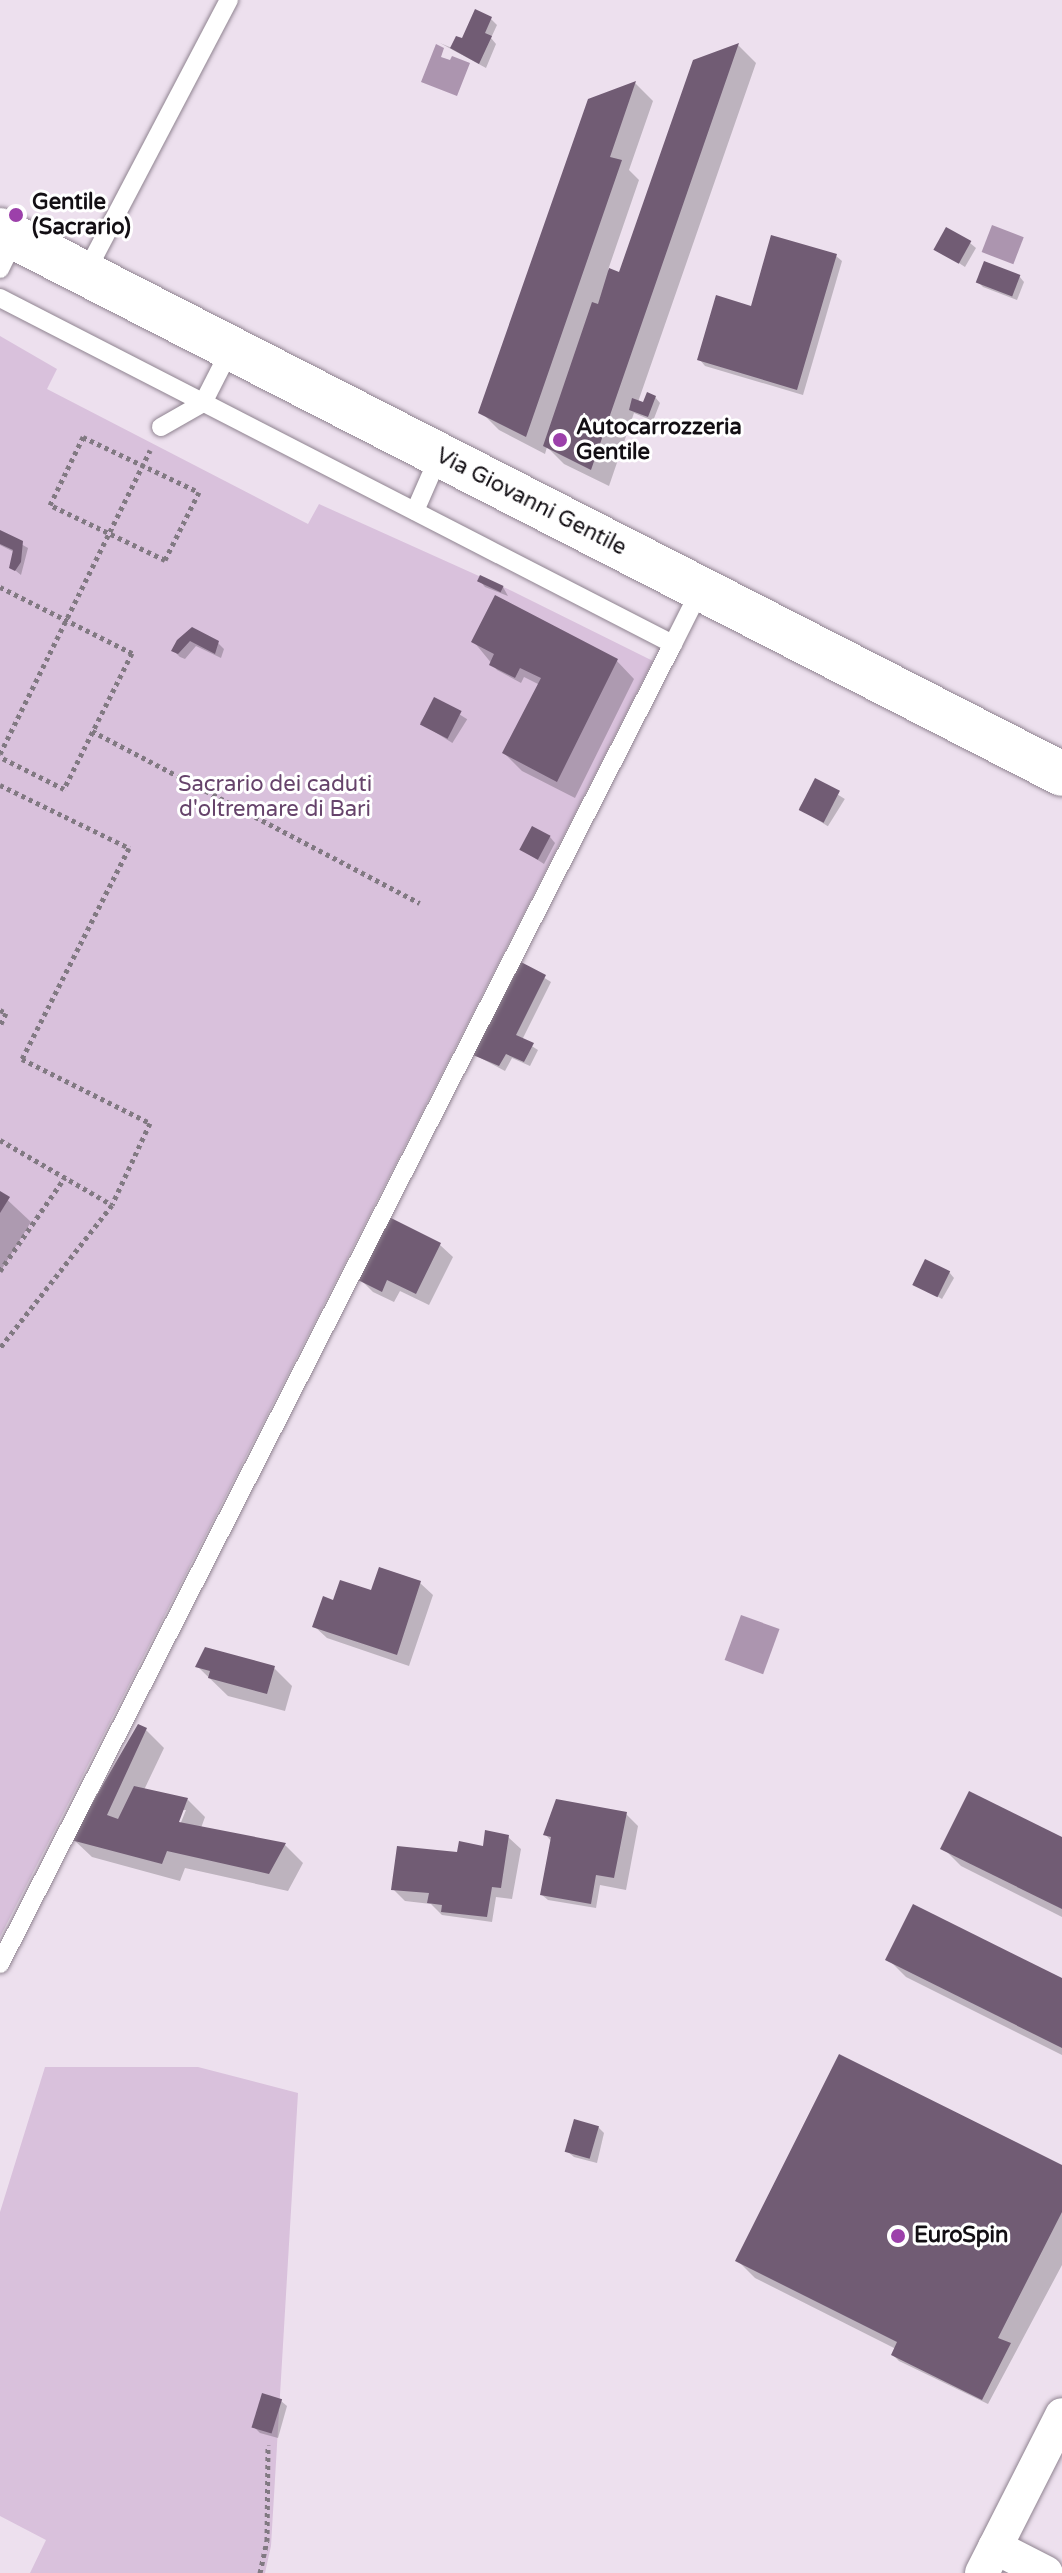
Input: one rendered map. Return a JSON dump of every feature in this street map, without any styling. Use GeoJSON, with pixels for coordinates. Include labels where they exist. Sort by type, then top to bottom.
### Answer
{"type":"FeatureCollection","features":[{"type":"Feature","properties":{"kind":"main road","name":"Via Giovanni Gentile"},"geometry":{"type":"LineString","coordinates":[[5,246],[85,274],[1062,774]]}},
{"type":"Feature","properties":{"kind":"street"},"geometry":{"type":"LineString","coordinates":[[1046,2573],[988,2560],[1062,2415]]}},
{"type":"Feature","properties":{"kind":"lane"},"geometry":{"type":"LineString","coordinates":[[85,274],[229,0]]}},
{"type":"Feature","properties":{"kind":"lane"},"geometry":{"type":"LineString","coordinates":[[0,298],[673,644]]}},
{"type":"Feature","properties":{"kind":"lane"},"geometry":{"type":"LineString","coordinates":[[161,427],[203,403],[231,348]]}},
{"type":"Feature","properties":{"kind":"lane"},"geometry":{"type":"LineString","coordinates":[[415,511],[439,456]]}},
{"type":"Feature","properties":{"kind":"lane"},"geometry":{"type":"LineString","coordinates":[[0,1964],[701,588]]}},
{"type":"Feature","properties":{"kind":"path"},"geometry":{"type":"LineString","coordinates":[[0,587],[66,620],[132,653],[64,789],[0,756],[66,620],[110,533],[161,427]]}},
{"type":"Feature","properties":{"kind":"path"},"geometry":{"type":"LineString","coordinates":[[83,437],[199,492],[165,560],[110,533],[50,505],[83,437]]}},
{"type":"Feature","properties":{"kind":"path"},"geometry":{"type":"LineString","coordinates":[[92,731],[420,903]]}},
{"type":"Feature","properties":{"kind":"path"},"geometry":{"type":"LineString","coordinates":[[0,785],[129,848],[22,1059],[150,1123],[112,1205],[0,1348]]}},
{"type":"Feature","properties":{"kind":"path"},"geometry":{"type":"LineString","coordinates":[[0,1010],[6,1013],[0,1026]]}},
{"type":"Feature","properties":{"kind":"path"},"geometry":{"type":"LineString","coordinates":[[0,1140],[112,1205]]}},
{"type":"Feature","properties":{"kind":"path"},"geometry":{"type":"LineString","coordinates":[[0,1271],[65,1177]]}},
{"type":"Feature","properties":{"kind":"path"},"geometry":{"type":"LineString","coordinates":[[260,2573],[267,2541],[268,2445]]}},
{"type":"Feature","properties":{"kind":"green space","name":"Sacrario dei caduti d'oltremare di Bari"},"geometry":{"type":"Polygon","coordinates":[[[0,336],[57,369],[47,389],[308,524],[319,504],[512,591],[653,661],[0,1937],[0,336]]]}},
{"type":"Feature","properties":{"kind":"green space"},"geometry":{"type":"Polygon","coordinates":[[[45,2067],[198,2067],[298,2093],[271,2546],[265,2573],[30,2573],[46,2540],[0,2516],[0,2212],[45,2067]]]}},
{"type":"Feature","properties":{"kind":"shaded area"},"geometry":{"type":"Polygon","coordinates":[[[436,44],[444,48],[441,57],[450,60],[452,56],[470,63],[457,96],[421,82],[436,44]]]}},
{"type":"Feature","properties":{"kind":"shaded area"},"geometry":{"type":"Polygon","coordinates":[[[992,225],[1024,237],[1013,264],[982,252],[992,225]]]}},
{"type":"Feature","properties":{"kind":"shaded area"},"geometry":{"type":"Polygon","coordinates":[[[741,1615],[780,1629],[763,1674],[725,1660],[741,1615]]]}},
{"type":"Feature","properties":{"kind":"building"},"geometry":{"type":"Polygon","coordinates":[[[475,9],[492,17],[485,33],[492,36],[479,64],[450,48],[456,36],[462,38],[475,9]]]}},
{"type":"Feature","properties":{"kind":"building"},"geometry":{"type":"Polygon","coordinates":[[[739,43],[591,470],[543,446],[592,302],[598,304],[609,268],[619,272],[693,60],[739,43]]]}},
{"type":"Feature","properties":{"kind":"building"},"geometry":{"type":"Polygon","coordinates":[[[636,81],[610,157],[622,160],[526,437],[478,413],[588,99],[636,81]]]}},
{"type":"Feature","properties":{"kind":"building"},"geometry":{"type":"Polygon","coordinates":[[[946,227],[971,241],[959,264],[933,250],[946,227]]]}},
{"type":"Feature","properties":{"kind":"building"},"geometry":{"type":"Polygon","coordinates":[[[771,235],[837,254],[797,390],[697,360],[716,295],[751,306],[771,235]]]}},
{"type":"Feature","properties":{"kind":"building"},"geometry":{"type":"Polygon","coordinates":[[[984,261],[1020,275],[1012,296],[976,282],[984,261]]]}},
{"type":"Feature","properties":{"kind":"building"},"geometry":{"type":"Polygon","coordinates":[[[647,392],[656,396],[648,417],[629,410],[632,398],[643,402],[647,392]]]}},
{"type":"Feature","properties":{"kind":"building"},"geometry":{"type":"Polygon","coordinates":[[[0,530],[23,541],[21,562],[15,571],[9,568],[13,550],[0,544],[0,530]]]}},
{"type":"Feature","properties":{"kind":"building"},"geometry":{"type":"Polygon","coordinates":[[[480,575],[504,586],[501,592],[477,581],[480,575]]]}},
{"type":"Feature","properties":{"kind":"building"},"geometry":{"type":"Polygon","coordinates":[[[495,595],[618,659],[557,782],[502,753],[541,678],[520,668],[515,678],[489,665],[494,654],[471,642],[495,595]]]}},
{"type":"Feature","properties":{"kind":"building"},"geometry":{"type":"Polygon","coordinates":[[[192,627],[219,641],[215,654],[190,641],[178,654],[171,651],[177,640],[192,627]]]}},
{"type":"Feature","properties":{"kind":"building"},"geometry":{"type":"Polygon","coordinates":[[[434,697],[462,711],[448,739],[420,725],[434,697]]]}},
{"type":"Feature","properties":{"kind":"building"},"geometry":{"type":"Polygon","coordinates":[[[815,778],[840,791],[824,823],[799,810],[815,778]]]}},
{"type":"Feature","properties":{"kind":"building"},"geometry":{"type":"Polygon","coordinates":[[[532,826],[551,836],[538,860],[519,850],[532,826]]]}},
{"type":"Feature","properties":{"kind":"building"},"geometry":{"type":"Polygon","coordinates":[[[521,962],[546,975],[516,1035],[534,1043],[524,1062],[506,1054],[499,1066],[473,1055],[521,962]]]}},
{"type":"Feature","properties":{"kind":"building"},"geometry":{"type":"Polygon","coordinates":[[[0,1191],[10,1197],[0,1213],[0,1191]]]}},
{"type":"Feature","properties":{"kind":"building"},"geometry":{"type":"Polygon","coordinates":[[[389,1217],[441,1243],[416,1294],[387,1280],[382,1292],[358,1280],[389,1217]]]}},
{"type":"Feature","properties":{"kind":"building"},"geometry":{"type":"Polygon","coordinates":[[[925,1259],[950,1271],[937,1297],[912,1285],[925,1259]]]}},
{"type":"Feature","properties":{"kind":"building"},"geometry":{"type":"Polygon","coordinates":[[[379,1567],[421,1581],[397,1655],[312,1627],[323,1596],[333,1600],[340,1580],[371,1590],[379,1567]]]}},
{"type":"Feature","properties":{"kind":"building"},"geometry":{"type":"Polygon","coordinates":[[[205,1647],[275,1666],[267,1694],[208,1678],[210,1671],[195,1667],[205,1647]]]}},
{"type":"Feature","properties":{"kind":"building"},"geometry":{"type":"Polygon","coordinates":[[[138,1724],[147,1728],[107,1815],[118,1819],[134,1786],[188,1798],[179,1822],[286,1843],[269,1874],[167,1851],[162,1864],[71,1840],[138,1724]]]}},
{"type":"Feature","properties":{"kind":"building"},"geometry":{"type":"Polygon","coordinates":[[[969,1791],[1062,1837],[1062,1909],[940,1849],[969,1791]]]}},
{"type":"Feature","properties":{"kind":"building"},"geometry":{"type":"Polygon","coordinates":[[[556,1799],[627,1812],[614,1878],[596,1875],[591,1904],[540,1895],[551,1837],[543,1835],[556,1799]]]}},
{"type":"Feature","properties":{"kind":"building"},"geometry":{"type":"Polygon","coordinates":[[[485,1830],[509,1835],[501,1888],[492,1887],[487,1917],[441,1912],[442,1905],[427,1903],[429,1893],[391,1890],[397,1846],[457,1852],[459,1841],[483,1846],[485,1830]]]}},
{"type":"Feature","properties":{"kind":"building"},"geometry":{"type":"Polygon","coordinates":[[[913,1904],[1062,1978],[1062,2048],[885,1960],[913,1904]]]}},
{"type":"Feature","properties":{"kind":"building","name":"EuroSpin"},"geometry":{"type":"Polygon","coordinates":[[[839,2054],[1062,2165],[1062,2212],[998,2338],[1011,2343],[982,2400],[891,2355],[897,2342],[735,2261],[839,2054]]]}},
{"type":"Feature","properties":{"kind":"building"},"geometry":{"type":"Polygon","coordinates":[[[574,2119],[599,2126],[590,2159],[565,2152],[574,2119]]]}},
{"type":"Feature","properties":{"kind":"building"},"geometry":{"type":"Polygon","coordinates":[[[262,2393],[282,2399],[272,2434],[251,2427],[262,2393]]]}},
{"type":"Feature","properties":{"kind":"place","name":"Gentile (Sacrario)"},"geometry":{"type":"Point","coordinates":[16,215]}},
{"type":"Feature","properties":{"kind":"place","name":"Autocarrozzeria Gentile"},"geometry":{"type":"Point","coordinates":[560,440]}},
{"type":"Feature","properties":{"kind":"place","name":"EuroSpin"},"geometry":{"type":"Point","coordinates":[898,2236]}}]}
